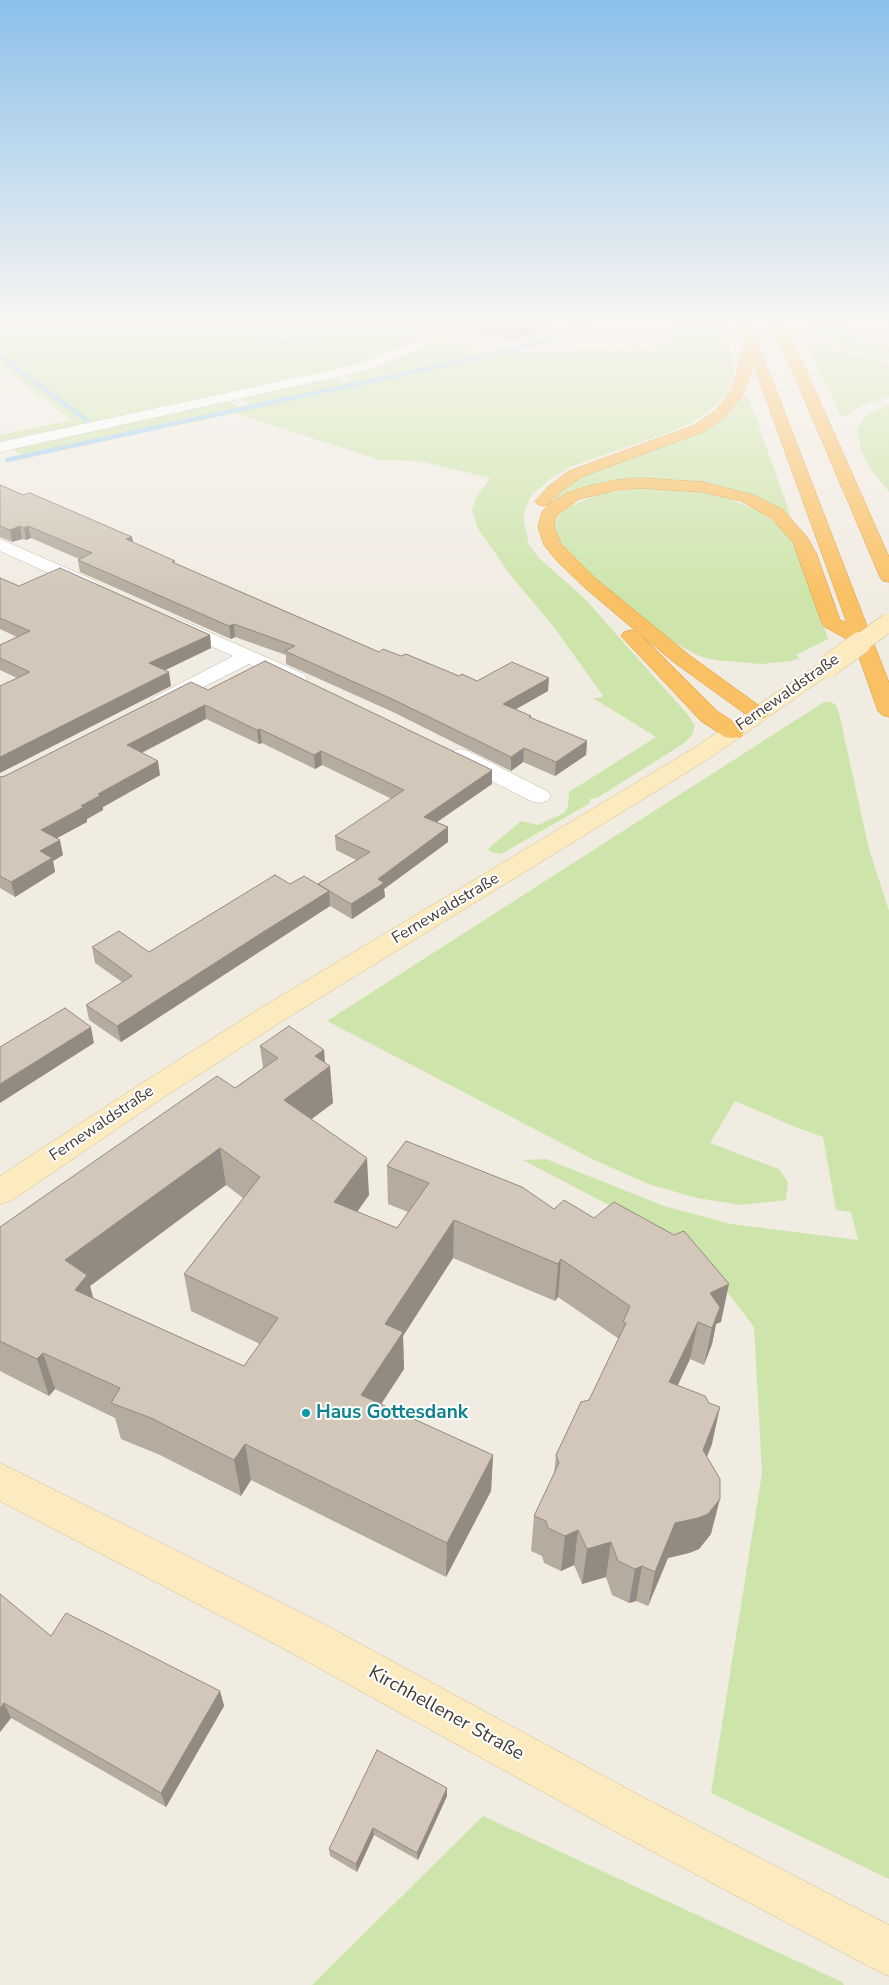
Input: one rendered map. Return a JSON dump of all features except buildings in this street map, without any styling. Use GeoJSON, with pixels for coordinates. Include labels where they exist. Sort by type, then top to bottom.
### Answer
{"type":"FeatureCollection","features":[{"type":"Feature","properties":{"kind":"highway"},"geometry":{"type":"LineString","coordinates":[[721,413],[700,428],[575,474],[549,494],[540,506],[534,524],[537,537],[553,560],[709,716],[733,732]]}},
{"type":"Feature","properties":{"kind":"highway"},"geometry":{"type":"LineString","coordinates":[[777,413],[889,711]]}},
{"type":"Feature","properties":{"kind":"highway"},"geometry":{"type":"LineString","coordinates":[[818,413],[889,577]]}},
{"type":"Feature","properties":{"kind":"highway"},"geometry":{"type":"LineString","coordinates":[[758,714],[682,659],[563,557],[554,545],[546,527],[548,516],[555,508],[573,496],[588,491],[617,485],[640,483],[702,487],[747,498],[777,514],[791,528],[807,553],[832,623],[861,639]]}},
{"type":"Feature","properties":{"kind":"main road","name":"Fernewaldstraße"},"geometry":{"type":"LineString","coordinates":[[0,1192],[150,1092],[274,1013],[673,771],[733,732],[889,622]]}},
{"type":"Feature","properties":{"kind":"main road","name":"Kirchhellener Straße"},"geometry":{"type":"LineString","coordinates":[[0,1481],[305,1637],[619,1809],[889,1950]]}},
{"type":"Feature","properties":{"kind":"street"},"geometry":{"type":"LineString","coordinates":[[0,447],[156,413]]}},
{"type":"Feature","properties":{"kind":"street"},"geometry":{"type":"LineString","coordinates":[[0,544],[105,592]]}},
{"type":"Feature","properties":{"kind":"street"},"geometry":{"type":"LineString","coordinates":[[159,616],[312,685]]}},
{"type":"Feature","properties":{"kind":"street"},"geometry":{"type":"LineString","coordinates":[[142,711],[249,656]]}},
{"type":"Feature","properties":{"kind":"street"},"geometry":{"type":"LineString","coordinates":[[444,749],[539,796]]}},
{"type":"Feature","properties":{"kind":"green space"},"geometry":{"type":"Polygon","coordinates":[[[61,413],[145,413],[0,445],[0,435],[71,420],[61,413]]]}},
{"type":"Feature","properties":{"kind":"green space"},"geometry":{"type":"Polygon","coordinates":[[[175,413],[707,413],[691,423],[670,432],[570,467],[550,479],[531,496],[524,512],[529,545],[539,558],[585,599],[688,715],[695,725],[692,735],[683,744],[597,798],[590,799],[590,803],[501,854],[491,852],[488,849],[521,821],[538,825],[564,813],[568,806],[569,792],[656,737],[593,698],[603,696],[553,626],[512,577],[478,529],[472,510],[475,500],[490,478],[419,461],[380,460],[234,413],[24,456],[10,448],[175,413]]]}},
{"type":"Feature","properties":{"kind":"green space"},"geometry":{"type":"Polygon","coordinates":[[[729,413],[754,413],[791,517],[776,508],[662,481],[558,499],[551,498],[576,478],[721,419],[729,413]]]}},
{"type":"Feature","properties":{"kind":"green space"},"geometry":{"type":"Polygon","coordinates":[[[839,413],[850,413],[846,416],[841,416],[839,413]]]}},
{"type":"Feature","properties":{"kind":"green space"},"geometry":{"type":"Polygon","coordinates":[[[871,413],[889,413],[889,492],[869,467],[861,450],[857,429],[866,415],[871,413]]]}},
{"type":"Feature","properties":{"kind":"green space"},"geometry":{"type":"Polygon","coordinates":[[[643,488],[694,490],[721,496],[759,511],[780,526],[788,535],[799,554],[828,639],[796,655],[800,658],[791,661],[761,664],[715,660],[699,656],[669,640],[603,588],[558,542],[554,528],[558,517],[565,508],[602,493],[643,488]]]}},
{"type":"Feature","properties":{"kind":"green space"},"geometry":{"type":"Polygon","coordinates":[[[824,702],[835,704],[839,713],[869,849],[889,911],[889,1879],[711,1793],[762,1473],[754,1327],[696,1251],[523,1160],[546,1159],[664,1206],[731,1224],[858,1240],[851,1212],[836,1210],[823,1137],[735,1101],[710,1143],[779,1169],[788,1182],[786,1200],[741,1205],[697,1198],[651,1185],[594,1160],[327,1021],[824,702]]]}},
{"type":"Feature","properties":{"kind":"green space"},"geometry":{"type":"Polygon","coordinates":[[[483,1816],[842,1982],[844,1985],[312,1985],[483,1816]]]}},
{"type":"Feature","properties":{"kind":"waterway"},"geometry":{"type":"LineString","coordinates":[[76,413],[89,422]]}},
{"type":"Feature","properties":{"kind":"waterway"},"geometry":{"type":"LineString","coordinates":[[7,460],[225,413]]}},
{"type":"Feature","properties":{"kind":"place","name":"Haus Gottesdank"},"geometry":{"type":"Point","coordinates":[306,1413]}}]}
